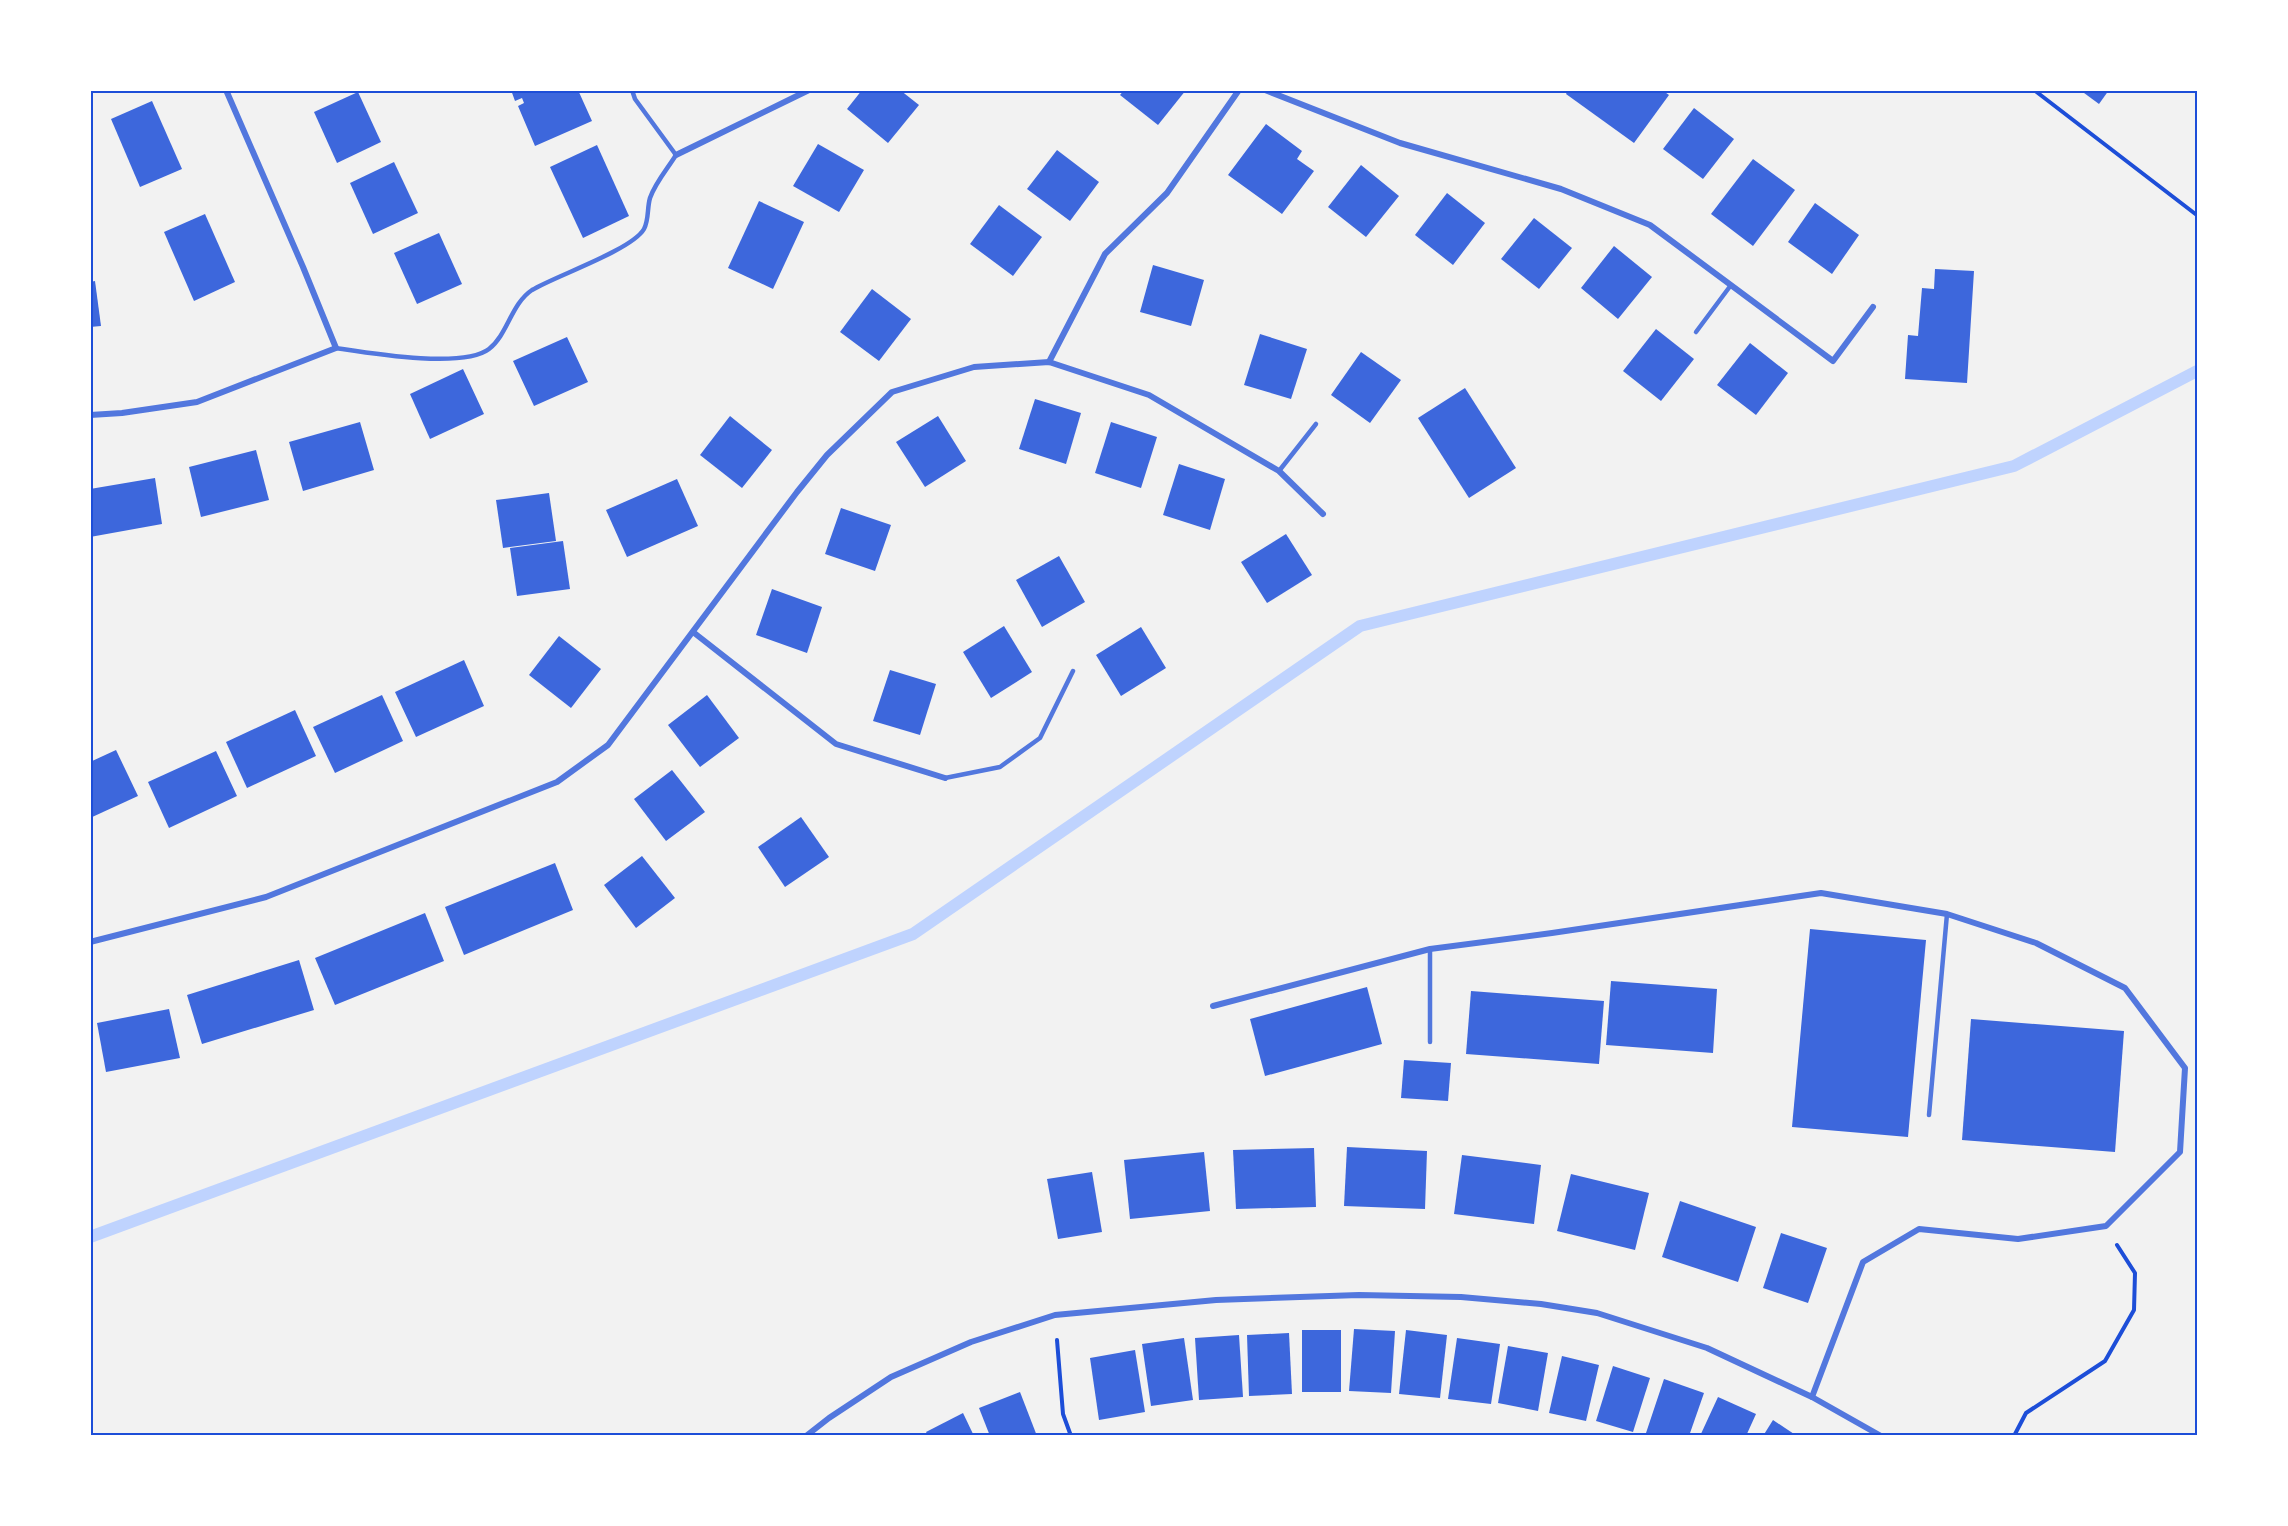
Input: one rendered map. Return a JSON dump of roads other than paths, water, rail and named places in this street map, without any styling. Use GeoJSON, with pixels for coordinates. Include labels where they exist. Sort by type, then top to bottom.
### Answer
{"type":"FeatureCollection","features":[{"type":"Feature","properties":{"kind":"street"},"geometry":{"type":"LineString","coordinates":[[90,415],[122,413],[197,402],[336,348],[226,90]]}},
{"type":"Feature","properties":{"kind":"street"},"geometry":{"type":"LineString","coordinates":[[676,155],[809,90]]}},
{"type":"Feature","properties":{"kind":"street"},"geometry":{"type":"LineString","coordinates":[[1049,362],[1105,254],[1167,193],[1239,90]]}},
{"type":"Feature","properties":{"kind":"street"},"geometry":{"type":"LineString","coordinates":[[1265,90],[1400,144],[1561,189],[1650,225],[1833,361],[1873,307]]}},
{"type":"Feature","properties":{"kind":"street"},"geometry":{"type":"LineString","coordinates":[[90,942],[266,897],[557,782],[608,745],[820,465],[892,393],[974,367],[1049,362],[1149,395],[1279,471],[1323,514]]}},
{"type":"Feature","properties":{"kind":"street"},"geometry":{"type":"LineString","coordinates":[[693,632],[836,744],[945,778]]}},
{"type":"Feature","properties":{"kind":"street"},"geometry":{"type":"LineString","coordinates":[[1213,1006],[1430,949],[1821,893],[1947,914],[2036,943],[2126,988],[2185,1068],[2180,1152],[2106,1226],[2018,1239],[1919,1229],[1863,1262],[1812,1397]]}},
{"type":"Feature","properties":{"kind":"street"},"geometry":{"type":"LineString","coordinates":[[806,1436],[891,1377],[971,1342],[1055,1315],[1142,1305],[1301,1296],[1461,1297],[1541,1304],[1597,1313],[1707,1348],[1812,1397],[1881,1436]]}},
{"type":"Feature","properties":{"kind":"lane"},"geometry":{"type":"LineString","coordinates":[[336,348],[412,359],[476,357],[489,349],[497,340],[527,294],[539,286],[586,266],[633,240],[644,230],[650,198],[676,155],[635,99],[632,90]]}},
{"type":"Feature","properties":{"kind":"lane"},"geometry":{"type":"LineString","coordinates":[[1696,332],[1731,285]]}},
{"type":"Feature","properties":{"kind":"lane"},"geometry":{"type":"LineString","coordinates":[[1279,471],[1316,424]]}},
{"type":"Feature","properties":{"kind":"lane"},"geometry":{"type":"LineString","coordinates":[[945,778],[1000,767],[1040,738],[1073,671]]}},
{"type":"Feature","properties":{"kind":"lane"},"geometry":{"type":"LineString","coordinates":[[1929,1115],[1947,914]]}},
{"type":"Feature","properties":{"kind":"lane"},"geometry":{"type":"LineString","coordinates":[[1430,949],[1430,1042]]}},
{"type":"Feature","properties":{"kind":"waterway"},"geometry":{"type":"LineString","coordinates":[[90,1237],[913,934],[1360,626],[2014,466],[2197,371]]}}]}
